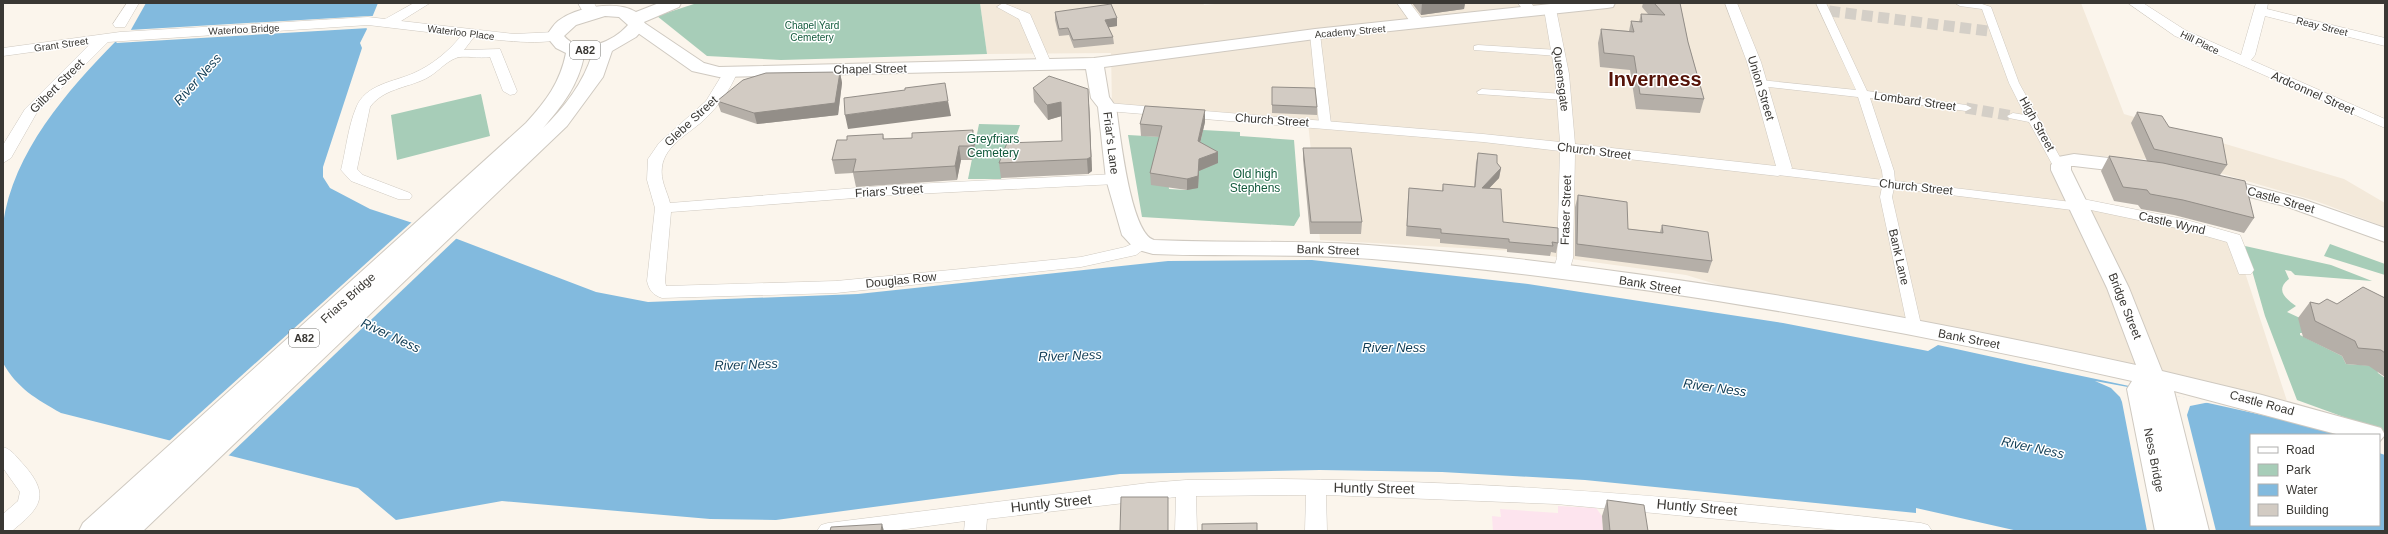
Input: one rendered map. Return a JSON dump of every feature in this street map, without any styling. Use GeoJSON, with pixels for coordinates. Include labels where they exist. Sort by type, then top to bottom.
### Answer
{"type":"FeatureCollection","features":[{"type":"Feature","properties":{"kind":"main road","name":"A82"},"geometry":{"type":"LineString","coordinates":[[643,3],[630,19],[631,34],[612,44],[576,50],[565,47],[555,36],[558,30],[565,24],[589,8],[630,19],[673,3]]}},
{"type":"Feature","properties":{"kind":"main road","name":"Academy Street"},"geometry":{"type":"LineString","coordinates":[[1094,62],[1315,34],[1419,24],[1528,7],[1550,9],[1607,3]]}},
{"type":"Feature","properties":{"kind":"main road","name":"Chapel Street"},"geometry":{"type":"LineString","coordinates":[[630,19],[654,39],[698,67],[730,73],[1049,65],[1094,62]]}},
{"type":"Feature","properties":{"kind":"main road"},"geometry":{"type":"LineString","coordinates":[[612,44],[654,39]]}},
{"type":"Feature","properties":{"kind":"main road","name":"A82"},"geometry":{"type":"LineString","coordinates":[[451,214],[560,122],[594,77],[612,44]]}},
{"type":"Feature","properties":{"kind":"main road","name":"A82"},"geometry":{"type":"LineString","coordinates":[[451,214],[533,127],[566,89],[572,73],[576,50]]}},
{"type":"Feature","properties":{"kind":"main road","name":"Friar's Lane"},"geometry":{"type":"LineString","coordinates":[[1094,62],[1104,103],[1116,179],[1133,234],[1143,244]]}},
{"type":"Feature","properties":{"kind":"main road"},"geometry":{"type":"LineString","coordinates":[[1049,65],[1079,75],[1083,79],[1086,89],[1104,103]]}},
{"type":"Feature","properties":{"kind":"main road"},"geometry":{"type":"LineString","coordinates":[[2061,170],[2061,165],[2065,161],[2074,160],[2155,170]]}},
{"type":"Feature","properties":{"kind":"main road","name":"High Street"},"geometry":{"type":"LineString","coordinates":[[2061,170],[2095,238]]}},
{"type":"Feature","properties":{"kind":"main road","name":"Castle Street"},"geometry":{"type":"LineString","coordinates":[[2204,180],[2295,203],[2385,235]]}},
{"type":"Feature","properties":{"kind":"main road","name":"Friars Bridge"},"geometry":{"type":"LineString","coordinates":[[177,468],[451,214]]}},
{"type":"Feature","properties":{"kind":"main road","name":"Bridge Street"},"geometry":{"type":"LineString","coordinates":[[2095,238],[2135,329],[2151,386]]}},
{"type":"Feature","properties":{"kind":"main road","name":"Bank Street"},"geometry":{"type":"LineString","coordinates":[[1143,244],[1177,248],[1303,248],[1370,252],[1562,271],[1784,305],[1915,329],[2151,386]]}},
{"type":"Feature","properties":{"kind":"main road","name":"Castle Road"},"geometry":{"type":"LineString","coordinates":[[2151,386],[2243,397],[2369,434]]}},
{"type":"Feature","properties":{"kind":"main road","name":"Ness Bridge"},"geometry":{"type":"LineString","coordinates":[[2151,386],[2169,531]]}},
{"type":"Feature","properties":{"kind":"main road","name":"Ness Bridge"},"geometry":{"type":"LineString","coordinates":[[2151,386],[2195,531]]}},
{"type":"Feature","properties":{"kind":"main road","name":"A82"},"geometry":{"type":"LineString","coordinates":[[93,531],[177,468]]}},
{"type":"Feature","properties":{"kind":"main road","name":"A82"},"geometry":{"type":"LineString","coordinates":[[125,531],[177,468]]}},
{"type":"Feature","properties":{"kind":"street"},"geometry":{"type":"LineString","coordinates":[[120,30],[133,3]]}},
{"type":"Feature","properties":{"kind":"street"},"geometry":{"type":"LineString","coordinates":[[389,22],[424,3]]}},
{"type":"Feature","properties":{"kind":"street"},"geometry":{"type":"LineString","coordinates":[[1403,3],[1419,24]]}},
{"type":"Feature","properties":{"kind":"street","name":"Union Street"},"geometry":{"type":"LineString","coordinates":[[1731,3],[1760,83],[1783,163],[1784,168],[1778,171]]}},
{"type":"Feature","properties":{"kind":"street"},"geometry":{"type":"LineString","coordinates":[[1960,3],[1986,5]]}},
{"type":"Feature","properties":{"kind":"street","name":"Hill Place"},"geometry":{"type":"LineString","coordinates":[[2134,3],[2180,33],[2242,62]]}},
{"type":"Feature","properties":{"kind":"street","name":"High Street"},"geometry":{"type":"LineString","coordinates":[[1986,5],[2014,83],[2032,119],[2061,170]]}},
{"type":"Feature","properties":{"kind":"street"},"geometry":{"type":"LineString","coordinates":[[1003,7],[1025,16],[1049,65]]}},
{"type":"Feature","properties":{"kind":"street"},"geometry":{"type":"LineString","coordinates":[[2242,62],[2248,55],[2260,7]]}},
{"type":"Feature","properties":{"kind":"street","name":"Reay Street"},"geometry":{"type":"LineString","coordinates":[[2260,7],[2385,42]]}},
{"type":"Feature","properties":{"kind":"street","name":"Bank Lane"},"geometry":{"type":"LineString","coordinates":[[1825,8],[1863,94],[1888,171],[1886,197],[1915,329]]}},
{"type":"Feature","properties":{"kind":"street","name":"Queensgate"},"geometry":{"type":"LineString","coordinates":[[1550,9],[1564,97],[1568,148]]}},
{"type":"Feature","properties":{"kind":"street","name":"Waterloo Bridge"},"geometry":{"type":"LineString","coordinates":[[120,30],[368,21]]}},
{"type":"Feature","properties":{"kind":"street","name":"Waterloo Place"},"geometry":{"type":"LineString","coordinates":[[368,21],[389,22],[514,38],[555,36]]}},
{"type":"Feature","properties":{"kind":"street","name":"Grant Street"},"geometry":{"type":"LineString","coordinates":[[3,52],[103,39],[120,30]]}},
{"type":"Feature","properties":{"kind":"street"},"geometry":{"type":"LineString","coordinates":[[404,196],[357,178],[349,170],[362,107],[370,97],[381,90],[420,76],[454,53],[471,33]]}},
{"type":"Feature","properties":{"kind":"street"},"geometry":{"type":"LineString","coordinates":[[1315,34],[1324,124]]}},
{"type":"Feature","properties":{"kind":"street","name":"Gilbert Street"},"geometry":{"type":"LineString","coordinates":[[3,158],[30,112],[103,39]]}},
{"type":"Feature","properties":{"kind":"street"},"geometry":{"type":"LineString","coordinates":[[1478,48],[1558,53]]}},
{"type":"Feature","properties":{"kind":"street"},"geometry":{"type":"LineString","coordinates":[[454,53],[479,55],[496,50],[510,91]]}},
{"type":"Feature","properties":{"kind":"street","name":"Ardconnel Street"},"geometry":{"type":"LineString","coordinates":[[2242,62],[2385,124]]}},
{"type":"Feature","properties":{"kind":"street","name":"Glebe Street"},"geometry":{"type":"LineString","coordinates":[[657,288],[663,208],[662,201],[653,183],[656,156],[663,147],[697,119],[720,94],[730,73]]}},
{"type":"Feature","properties":{"kind":"street","name":"Lombard Street"},"geometry":{"type":"LineString","coordinates":[[1760,83],[1863,94],[1966,108]]}},
{"type":"Feature","properties":{"kind":"street"},"geometry":{"type":"LineString","coordinates":[[1482,92],[1564,97]]}},
{"type":"Feature","properties":{"kind":"street","name":"Church Street"},"geometry":{"type":"LineString","coordinates":[[1104,103],[1568,148],[2079,205]]}},
{"type":"Feature","properties":{"kind":"street"},"geometry":{"type":"LineString","coordinates":[[2013,116],[2032,119]]}},
{"type":"Feature","properties":{"kind":"street","name":"Fraser Street"},"geometry":{"type":"LineString","coordinates":[[1562,271],[1565,258],[1568,148]]}},
{"type":"Feature","properties":{"kind":"street","name":"Friars' Street"},"geometry":{"type":"LineString","coordinates":[[663,208],[894,190],[1116,179]]}},
{"type":"Feature","properties":{"kind":"street","name":"Castle Wynd"},"geometry":{"type":"LineString","coordinates":[[2079,205],[2183,224],[2234,239],[2245,270]]}},
{"type":"Feature","properties":{"kind":"street","name":"Douglas Row"},"geometry":{"type":"LineString","coordinates":[[657,288],[662,292],[836,287],[1081,262],[1118,254],[1143,244]]}},
{"type":"Feature","properties":{"kind":"street"},"geometry":{"type":"LineString","coordinates":[[3,455],[31,487],[32,498],[24,510],[3,526]]}},
{"type":"Feature","properties":{"kind":"street"},"geometry":{"type":"LineString","coordinates":[[1316,487],[1316,531]]}},
{"type":"Feature","properties":{"kind":"street","name":"Huntly Street"},"geometry":{"type":"LineString","coordinates":[[828,531],[976,521],[1186,488],[1316,487],[1485,491],[1634,501],[1802,517],[1921,531]]}},
{"type":"Feature","properties":{"kind":"street"},"geometry":{"type":"LineString","coordinates":[[1186,488],[1186,531]]}},
{"type":"Feature","properties":{"kind":"shaded area"},"geometry":{"type":"Polygon","coordinates":[[[980,3],[1203,3],[1204,5],[1225,3],[2081,3],[2124,114],[2344,179],[2385,203],[2385,227],[2316,201],[2216,172],[2146,159],[2086,155],[2084,161],[2066,161],[2078,203],[2234,239],[2290,410],[1784,305],[1686,275],[1514,251],[1320,240],[1308,122],[1112,105],[1111,53],[987,54],[980,3]]]}},
{"type":"Feature","properties":{"kind":"shaded area"},"geometry":{"type":"Polygon","coordinates":[[[1558,506],[1596,508],[1602,516],[1603,531],[1493,531],[1492,516],[1501,517],[1500,509],[1558,513],[1558,506]]]}},
{"type":"Feature","properties":{"kind":"green space","name":"Chapel Yard Cemetery"},"geometry":{"type":"Polygon","coordinates":[[[697,3],[980,3],[987,54],[781,60],[707,56],[657,16],[697,3]]]}},
{"type":"Feature","properties":{"kind":"green space"},"geometry":{"type":"Polygon","coordinates":[[[481,94],[490,136],[397,160],[391,115],[481,94]]]}},
{"type":"Feature","properties":{"kind":"green space","name":"Greyfriars Cemetery"},"geometry":{"type":"Polygon","coordinates":[[[979,124],[1020,125],[1001,179],[968,179],[979,124]]]}},
{"type":"Feature","properties":{"kind":"green space","name":"Old high Stephens"},"geometry":{"type":"Polygon","coordinates":[[[1203,130],[1240,132],[1240,136],[1294,140],[1300,216],[1294,226],[1142,217],[1128,135],[1163,137],[1169,189],[1186,190],[1197,157],[1203,130]]]}},
{"type":"Feature","properties":{"kind":"green space"},"geometry":{"type":"Polygon","coordinates":[[[2330,244],[2385,264],[2385,275],[2324,256],[2330,244]]]}},
{"type":"Feature","properties":{"kind":"green space"},"geometry":{"type":"Polygon","coordinates":[[[2245,246],[2331,265],[2372,281],[2295,275],[2291,271],[2285,270],[2289,279],[2285,283],[2282,290],[2285,297],[2296,306],[2287,312],[2300,318],[2303,333],[2300,333],[2300,335],[2342,356],[2346,364],[2376,366],[2378,373],[2385,378],[2385,432],[2297,400],[2265,316],[2245,246]]]}},
{"type":"Feature","properties":{"kind":"water","name":"River Ness"},"geometry":{"type":"Polygon","coordinates":[[[146,3],[378,3],[371,20],[359,27],[366,27],[367,29],[360,43],[362,48],[323,167],[323,177],[330,188],[370,209],[431,229],[596,292],[648,302],[858,294],[1168,261],[1312,260],[1528,284],[1783,323],[1928,351],[1938,345],[2341,433],[2250,434],[2250,526],[2380,526],[2380,453],[2385,455],[2385,531],[2018,531],[1916,508],[1916,513],[1585,480],[1442,472],[1320,470],[1120,474],[776,520],[710,519],[502,501],[396,520],[358,488],[61,413],[43,403],[21,386],[8,372],[3,363],[2,229],[9,198],[18,172],[30,148],[61,102],[97,60],[116,41],[122,41],[128,35],[146,3]]]}},
{"type":"Feature","properties":{"kind":"pier"},"geometry":{"type":"Polygon","coordinates":[[[374,16],[372,21],[366,25],[369,28],[116,43],[129,30],[374,16]]]}},
{"type":"Feature","properties":{"kind":"pier"},"geometry":{"type":"Polygon","coordinates":[[[413,221],[458,237],[227,457],[168,442],[413,221]]]}},
{"type":"Feature","properties":{"kind":"pier"},"geometry":{"type":"Polygon","coordinates":[[[2095,381],[2210,402],[2190,406],[2187,415],[2216,531],[2147,531],[2122,402],[2120,397],[2111,388],[2095,381]]]}},
{"type":"Feature","properties":{"kind":"building"},"geometry":{"type":"Polygon","coordinates":[[[1654,3],[1680,3],[1688,42],[1704,99],[1640,94],[1634,56],[1604,53],[1601,29],[1634,32],[1631,21],[1642,22],[1641,14],[1665,15],[1654,3]]]}},
{"type":"Feature","properties":{"kind":"building"},"geometry":{"type":"Polygon","coordinates":[[[1111,4],[1117,18],[1105,20],[1113,37],[1073,40],[1068,28],[1059,29],[1055,12],[1111,4]]]}},
{"type":"Feature","properties":{"kind":"building"},"geometry":{"type":"Polygon","coordinates":[[[840,72],[835,103],[754,113],[717,101],[743,80],[766,73],[840,72]]]}},
{"type":"Feature","properties":{"kind":"building"},"geometry":{"type":"Polygon","coordinates":[[[1049,76],[1088,89],[1091,157],[1087,159],[999,163],[1007,143],[1062,141],[1061,102],[1047,105],[1033,88],[1049,76]]]}},
{"type":"Feature","properties":{"kind":"building"},"geometry":{"type":"Polygon","coordinates":[[[945,83],[948,101],[845,115],[844,98],[945,83]]]}},
{"type":"Feature","properties":{"kind":"building"},"geometry":{"type":"Polygon","coordinates":[[[1272,87],[1315,88],[1317,107],[1272,105],[1272,87]]]}},
{"type":"Feature","properties":{"kind":"building"},"geometry":{"type":"Polygon","coordinates":[[[1145,106],[1205,110],[1198,141],[1218,152],[1199,159],[1198,176],[1187,179],[1150,173],[1162,126],[1140,124],[1145,106]]]}},
{"type":"Feature","properties":{"kind":"building"},"geometry":{"type":"Polygon","coordinates":[[[2137,112],[2162,116],[2169,127],[2222,138],[2227,165],[2154,149],[2137,112]]]}},
{"type":"Feature","properties":{"kind":"building"},"geometry":{"type":"Polygon","coordinates":[[[973,130],[971,146],[959,146],[955,166],[853,172],[856,159],[832,160],[837,140],[847,140],[847,136],[883,134],[883,139],[912,138],[912,133],[973,130]]]}},
{"type":"Feature","properties":{"kind":"building"},"geometry":{"type":"Polygon","coordinates":[[[1303,148],[1351,148],[1362,222],[1311,222],[1303,148]]]}},
{"type":"Feature","properties":{"kind":"building"},"geometry":{"type":"Polygon","coordinates":[[[1478,153],[1497,155],[1497,163],[1501,168],[1482,188],[1501,189],[1503,222],[1558,228],[1558,243],[1552,242],[1553,246],[1509,242],[1509,239],[1441,233],[1441,229],[1407,226],[1409,188],[1443,191],[1443,184],[1475,187],[1478,153]]]}},
{"type":"Feature","properties":{"kind":"building"},"geometry":{"type":"Polygon","coordinates":[[[2109,156],[2163,163],[2245,181],[2254,218],[2183,200],[2150,194],[2147,190],[2123,187],[2109,156]]]}},
{"type":"Feature","properties":{"kind":"building"},"geometry":{"type":"Polygon","coordinates":[[[1578,195],[1627,202],[1628,229],[1663,233],[1662,225],[1708,232],[1712,261],[1577,244],[1578,195]]]}},
{"type":"Feature","properties":{"kind":"building"},"geometry":{"type":"Polygon","coordinates":[[[2363,287],[2385,298],[2385,353],[2381,350],[2358,348],[2355,341],[2315,321],[2310,302],[2319,304],[2327,299],[2337,304],[2363,287]]]}},
{"type":"Feature","properties":{"kind":"building"},"geometry":{"type":"Polygon","coordinates":[[[1121,497],[1168,497],[1168,531],[1120,531],[1121,497]]]}},
{"type":"Feature","properties":{"kind":"building"},"geometry":{"type":"Polygon","coordinates":[[[1607,500],[1644,505],[1648,531],[1610,531],[1607,500]]]}},
{"type":"Feature","properties":{"kind":"building"},"geometry":{"type":"Polygon","coordinates":[[[1257,523],[1257,531],[1202,531],[1202,524],[1257,523]]]}},
{"type":"Feature","properties":{"kind":"building"},"geometry":{"type":"Polygon","coordinates":[[[882,524],[881,531],[830,531],[831,527],[882,524]]]}},
{"type":"Feature","properties":{"kind":"tunnel"},"geometry":{"type":"LineString","coordinates":[[1829,11],[1996,32]]}},
{"type":"Feature","properties":{"kind":"tunnel"},"geometry":{"type":"LineString","coordinates":[[1966,108],[2013,116]]}},
{"type":"Feature","properties":{"kind":"district","name":"Inverness"},"geometry":{"type":"Point","coordinates":[1655,79]}}]}
